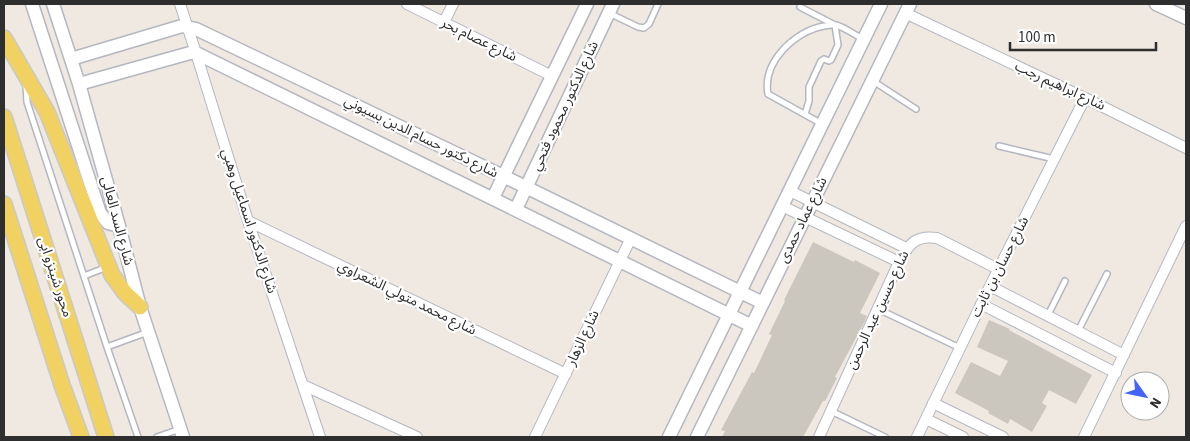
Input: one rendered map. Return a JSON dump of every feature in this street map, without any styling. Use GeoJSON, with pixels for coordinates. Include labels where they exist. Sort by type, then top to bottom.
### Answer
{"type":"FeatureCollection","features":[{"type":"Feature","properties":{"kind":"main road"},"geometry":{"type":"LineString","coordinates":[[4,38],[47,112],[112,275],[118,285],[140,307]]}},
{"type":"Feature","properties":{"kind":"main road","name":"محور شينزو ابى"},"geometry":{"type":"LineString","coordinates":[[4,117],[106,437]]}},
{"type":"Feature","properties":{"kind":"main road","name":"محور شينزو ابى"},"geometry":{"type":"LineString","coordinates":[[4,204],[62,385],[81,437]]}},
{"type":"Feature","properties":{"kind":"street"},"geometry":{"type":"LineString","coordinates":[[32,4],[100,213],[108,223],[119,226]]}},
{"type":"Feature","properties":{"kind":"street","name":"شارع السد العالى"},"geometry":{"type":"LineString","coordinates":[[53,4],[79,84],[140,307],[182,433]]}},
{"type":"Feature","properties":{"kind":"street","name":"شارع الدكتور اسماعيل وهبي"},"geometry":{"type":"LineString","coordinates":[[180,4],[248,221],[320,437]]}},
{"type":"Feature","properties":{"kind":"street","name":"شارع عصام بحر"},"geometry":{"type":"LineString","coordinates":[[407,4],[552,76]]}},
{"type":"Feature","properties":{"kind":"street"},"geometry":{"type":"LineString","coordinates":[[444,22],[453,4]]}},
{"type":"Feature","properties":{"kind":"street","name":"شارع الدكتور محمود فتحي"},"geometry":{"type":"LineString","coordinates":[[493,198],[587,4]]}},
{"type":"Feature","properties":{"kind":"street","name":"شارع عماد حمدى"},"geometry":{"type":"LineString","coordinates":[[669,437],[881,4]]}},
{"type":"Feature","properties":{"kind":"street"},"geometry":{"type":"LineString","coordinates":[[1156,4],[1186,18]]}},
{"type":"Feature","properties":{"kind":"street","name":"شارع الدكتور محمود فتحي"},"geometry":{"type":"LineString","coordinates":[[516,209],[611,8]]}},
{"type":"Feature","properties":{"kind":"street","name":"شارع عماد حمدى"},"geometry":{"type":"LineString","coordinates":[[697,437],[908,8]]}},
{"type":"Feature","properties":{"kind":"street","name":"شارع ابراهيم رجب"},"geometry":{"type":"LineString","coordinates":[[908,8],[1186,148]]}},
{"type":"Feature","properties":{"kind":"street"},"geometry":{"type":"LineString","coordinates":[[71,59],[182,26],[188,27]]}},
{"type":"Feature","properties":{"kind":"street","name":"شارع دكتور حسام الدين بسيوني"},"geometry":{"type":"LineString","coordinates":[[188,27],[205,33],[526,187],[763,303]]}},
{"type":"Feature","properties":{"kind":"street"},"geometry":{"type":"LineString","coordinates":[[79,84],[190,53],[196,53]]}},
{"type":"Feature","properties":{"kind":"street","name":"شارع دكتور حسام الدين بسيوني"},"geometry":{"type":"LineString","coordinates":[[196,53],[752,326]]}},
{"type":"Feature","properties":{"kind":"street","name":"شارع حسان بن ثابت"},"geometry":{"type":"LineString","coordinates":[[917,437],[980,304],[1085,98]]}},
{"type":"Feature","properties":{"kind":"street"},"geometry":{"type":"LineString","coordinates":[[790,191],[906,248]]}},
{"type":"Feature","properties":{"kind":"street"},"geometry":{"type":"LineString","coordinates":[[782,206],[899,262]]}},
{"type":"Feature","properties":{"kind":"street","name":"شارع محمد متولي الشعراوي"},"geometry":{"type":"LineString","coordinates":[[248,221],[566,374]]}},
{"type":"Feature","properties":{"kind":"street"},"geometry":{"type":"LineString","coordinates":[[1084,437],[1186,226]]}},
{"type":"Feature","properties":{"kind":"street","name":"شارع الزهار"},"geometry":{"type":"LineString","coordinates":[[535,437],[631,238]]}},
{"type":"Feature","properties":{"kind":"street","name":"شارع حسين عبد الرحمن"},"geometry":{"type":"LineString","coordinates":[[819,437],[899,262],[906,248],[912,242],[920,238],[937,238],[998,269]]}},
{"type":"Feature","properties":{"kind":"street"},"geometry":{"type":"LineString","coordinates":[[990,286],[1124,355]]}},
{"type":"Feature","properties":{"kind":"street"},"geometry":{"type":"LineString","coordinates":[[980,304],[1116,373]]}},
{"type":"Feature","properties":{"kind":"street"},"geometry":{"type":"LineString","coordinates":[[303,385],[417,437]]}},
{"type":"Feature","properties":{"kind":"street"},"geometry":{"type":"LineString","coordinates":[[933,403],[1003,437]]}},
{"type":"Feature","properties":{"kind":"street"},"geometry":{"type":"LineString","coordinates":[[926,419],[963,437]]}},
{"type":"Feature","properties":{"kind":"lane"},"geometry":{"type":"LineString","coordinates":[[611,8],[638,27],[644,28],[649,24],[658,4]]}},
{"type":"Feature","properties":{"kind":"lane"},"geometry":{"type":"LineString","coordinates":[[800,7],[864,39]]}},
{"type":"Feature","properties":{"kind":"lane"},"geometry":{"type":"LineString","coordinates":[[805,114],[809,101],[809,87],[822,61],[824,59],[831,60],[838,45],[835,24]]}},
{"type":"Feature","properties":{"kind":"lane"},"geometry":{"type":"LineString","coordinates":[[822,124],[768,94],[768,82],[775,61],[786,47],[800,35],[817,28],[835,24]]}},
{"type":"Feature","properties":{"kind":"lane"},"geometry":{"type":"LineString","coordinates":[[27,77],[25,86],[27,102],[138,437]]}},
{"type":"Feature","properties":{"kind":"lane"},"geometry":{"type":"LineString","coordinates":[[872,81],[916,109]]}},
{"type":"Feature","properties":{"kind":"lane"},"geometry":{"type":"LineString","coordinates":[[999,146],[1054,159]]}},
{"type":"Feature","properties":{"kind":"lane"},"geometry":{"type":"LineString","coordinates":[[84,276],[108,267]]}},
{"type":"Feature","properties":{"kind":"lane"},"geometry":{"type":"LineString","coordinates":[[1078,332],[1107,274]]}},
{"type":"Feature","properties":{"kind":"lane"},"geometry":{"type":"LineString","coordinates":[[1048,316],[1065,281]]}},
{"type":"Feature","properties":{"kind":"lane"},"geometry":{"type":"LineString","coordinates":[[878,309],[960,348]]}},
{"type":"Feature","properties":{"kind":"lane"},"geometry":{"type":"LineString","coordinates":[[107,347],[148,332]]}},
{"type":"Feature","properties":{"kind":"lane"},"geometry":{"type":"LineString","coordinates":[[831,411],[885,437]]}},
{"type":"Feature","properties":{"kind":"lane"},"geometry":{"type":"LineString","coordinates":[[157,437],[182,433]]}},
{"type":"Feature","properties":{"kind":"building"},"geometry":{"type":"Polygon","coordinates":[[[813,242],[880,273],[860,313],[867,316],[864,323],[835,377],[837,378],[825,401],[823,401],[803,437],[722,437],[725,431],[721,430],[752,372],[754,373],[772,335],[769,334],[784,300],[813,242]]]}},
{"type":"Feature","properties":{"kind":"building"},"geometry":{"type":"Polygon","coordinates":[[[989,320],[1010,329],[1092,375],[1076,404],[1049,390],[1042,403],[1047,406],[1032,432],[1010,419],[1008,424],[988,413],[989,411],[955,393],[971,362],[1000,376],[1008,361],[977,347],[989,320]]]}}]}
